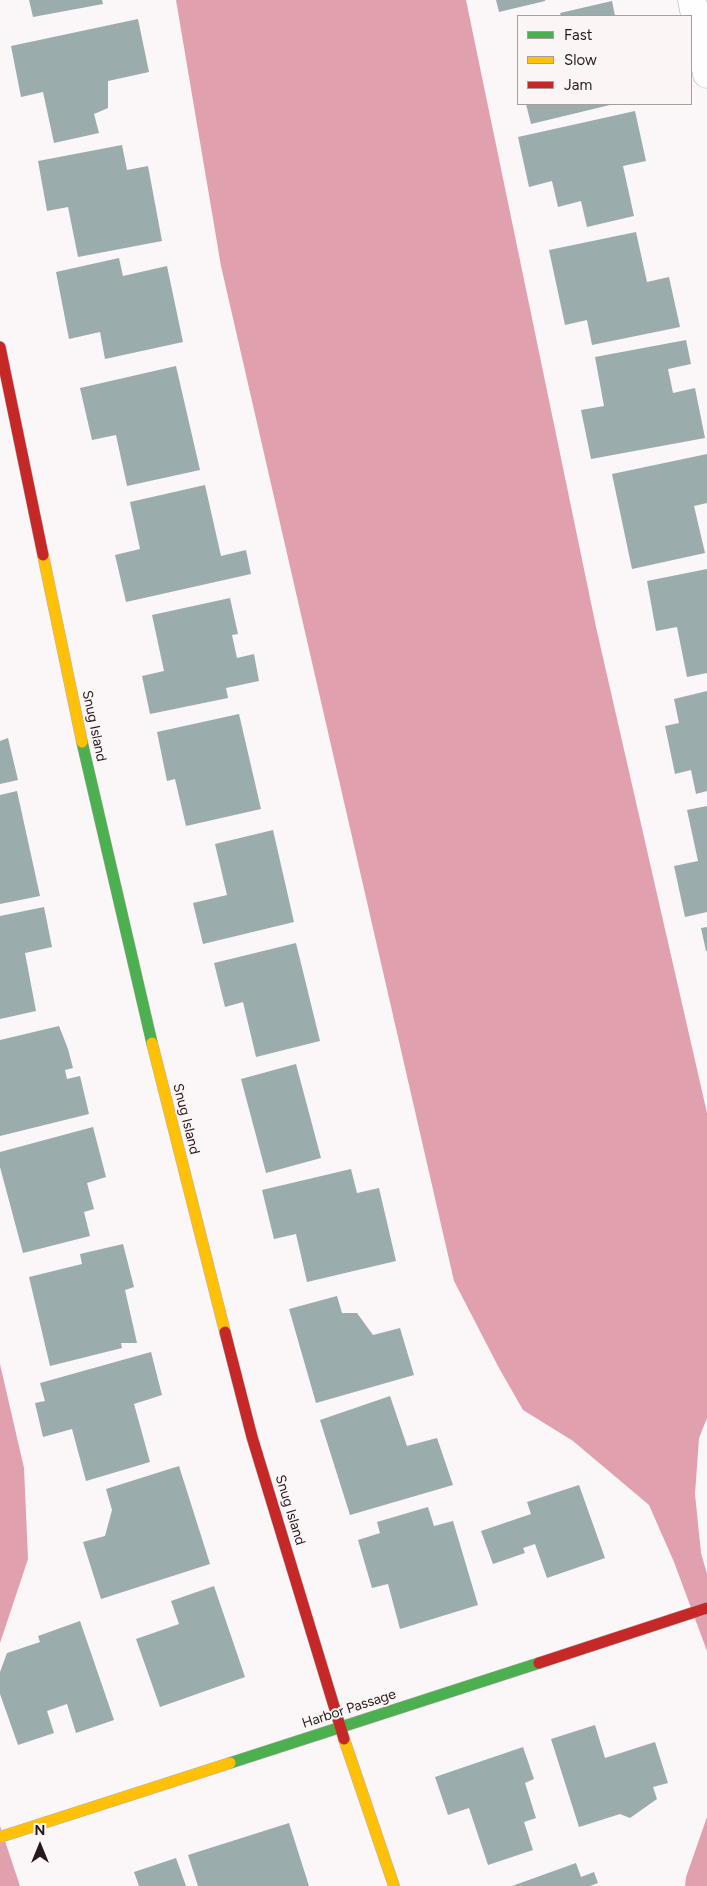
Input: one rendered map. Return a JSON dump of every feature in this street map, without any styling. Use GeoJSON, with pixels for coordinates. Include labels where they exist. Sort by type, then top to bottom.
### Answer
{"type":"FeatureCollection","features":[{"type":"Feature","properties":{"kind":"street"},"geometry":{"type":"LineString","coordinates":[[692,0],[707,74]]}},
{"type":"Feature","properties":{"kind":"street","name":"Snug Island"},"geometry":{"type":"LineString","coordinates":[[0,347],[80,735],[163,1092],[252,1437],[340,1728],[394,1886]]}},
{"type":"Feature","properties":{"kind":"street","name":"Harbor Passage"},"geometry":{"type":"LineString","coordinates":[[0,1838],[707,1608]]}},
{"type":"Feature","properties":{"kind":"shaded area"},"geometry":{"type":"Polygon","coordinates":[[[176,0],[466,0],[596,627],[707,1113],[707,1418],[699,1438],[695,1494],[701,1553],[707,1574],[707,1651],[674,1562],[649,1505],[573,1441],[523,1410],[454,1281],[221,266],[176,0]]]}},
{"type":"Feature","properties":{"kind":"shaded area"},"geometry":{"type":"Polygon","coordinates":[[[0,1364],[24,1468],[28,1559],[0,1643],[0,1364]]]}},
{"type":"Feature","properties":{"kind":"shaded area"},"geometry":{"type":"Polygon","coordinates":[[[707,1817],[707,1886],[685,1886],[686,1877],[707,1817]]]}},
{"type":"Feature","properties":{"kind":"shaded area"},"geometry":{"type":"Polygon","coordinates":[[[0,1826],[20,1886],[0,1886],[0,1826]]]}},
{"type":"Feature","properties":{"kind":"building"},"geometry":{"type":"Polygon","coordinates":[[[29,0],[102,0],[103,4],[33,17],[29,0]]]}},
{"type":"Feature","properties":{"kind":"building"},"geometry":{"type":"Polygon","coordinates":[[[496,0],[545,0],[545,1],[499,12],[496,0]]]}},
{"type":"Feature","properties":{"kind":"building"},"geometry":{"type":"Polygon","coordinates":[[[612,1],[615,15],[561,15],[560,13],[612,1]]]}},
{"type":"Feature","properties":{"kind":"building"},"geometry":{"type":"Polygon","coordinates":[[[138,19],[149,72],[108,81],[108,108],[94,114],[99,133],[54,143],[43,92],[21,97],[11,46],[138,19]]]}},
{"type":"Feature","properties":{"kind":"building"},"geometry":{"type":"Polygon","coordinates":[[[526,105],[610,105],[531,124],[526,105]]]}},
{"type":"Feature","properties":{"kind":"building"},"geometry":{"type":"Polygon","coordinates":[[[635,111],[646,161],[623,166],[634,216],[587,227],[581,201],[558,207],[552,181],[529,187],[518,137],[635,111]]]}},
{"type":"Feature","properties":{"kind":"building"},"geometry":{"type":"Polygon","coordinates":[[[122,145],[127,170],[148,166],[162,241],[78,257],[68,207],[47,211],[38,161],[122,145]]]}},
{"type":"Feature","properties":{"kind":"building"},"geometry":{"type":"Polygon","coordinates":[[[636,232],[647,282],[669,277],[680,327],[592,345],[587,320],[565,325],[549,250],[636,232]]]}},
{"type":"Feature","properties":{"kind":"building"},"geometry":{"type":"Polygon","coordinates":[[[119,258],[123,276],[167,266],[183,342],[105,359],[100,332],[69,339],[56,272],[119,258]]]}},
{"type":"Feature","properties":{"kind":"building"},"geometry":{"type":"Polygon","coordinates":[[[686,340],[691,364],[668,369],[673,393],[695,388],[705,438],[591,459],[581,410],[604,406],[595,357],[686,340]]]}},
{"type":"Feature","properties":{"kind":"building"},"geometry":{"type":"Polygon","coordinates":[[[176,366],[200,470],[127,486],[116,435],[92,440],[80,388],[176,366]]]}},
{"type":"Feature","properties":{"kind":"building"},"geometry":{"type":"Polygon","coordinates":[[[707,454],[707,503],[694,506],[705,553],[632,569],[612,474],[707,454]]]}},
{"type":"Feature","properties":{"kind":"building"},"geometry":{"type":"Polygon","coordinates":[[[205,485],[221,556],[246,550],[251,574],[126,602],[115,555],[140,549],[130,502],[205,485]]]}},
{"type":"Feature","properties":{"kind":"building"},"geometry":{"type":"Polygon","coordinates":[[[707,569],[707,673],[687,677],[677,627],[656,631],[647,581],[707,569]]]}},
{"type":"Feature","properties":{"kind":"building"},"geometry":{"type":"Polygon","coordinates":[[[230,598],[238,634],[232,635],[237,658],[254,654],[259,681],[226,688],[228,698],[150,714],[142,676],[164,671],[152,615],[230,598]]]}},
{"type":"Feature","properties":{"kind":"building"},"geometry":{"type":"Polygon","coordinates":[[[707,691],[707,791],[696,794],[691,770],[675,774],[665,726],[679,723],[674,699],[707,691]]]}},
{"type":"Feature","properties":{"kind":"building"},"geometry":{"type":"Polygon","coordinates":[[[239,714],[261,809],[186,826],[175,779],[167,781],[157,732],[239,714]]]}},
{"type":"Feature","properties":{"kind":"building"},"geometry":{"type":"Polygon","coordinates":[[[8,738],[18,780],[0,784],[0,741],[8,738]]]}},
{"type":"Feature","properties":{"kind":"building"},"geometry":{"type":"Polygon","coordinates":[[[17,791],[40,896],[0,904],[0,795],[17,791]]]}},
{"type":"Feature","properties":{"kind":"building"},"geometry":{"type":"Polygon","coordinates":[[[707,806],[707,912],[685,917],[674,866],[698,861],[687,810],[707,806]]]}},
{"type":"Feature","properties":{"kind":"building"},"geometry":{"type":"Polygon","coordinates":[[[273,830],[294,922],[203,944],[193,903],[227,895],[215,844],[273,830]]]}},
{"type":"Feature","properties":{"kind":"building"},"geometry":{"type":"Polygon","coordinates":[[[44,907],[52,947],[25,953],[36,1011],[0,1019],[0,916],[44,907]]]}},
{"type":"Feature","properties":{"kind":"building"},"geometry":{"type":"Polygon","coordinates":[[[707,927],[707,951],[706,951],[701,928],[707,927]]]}},
{"type":"Feature","properties":{"kind":"building"},"geometry":{"type":"Polygon","coordinates":[[[296,943],[320,1041],[256,1057],[243,1002],[225,1007],[214,963],[296,943]]]}},
{"type":"Feature","properties":{"kind":"building"},"geometry":{"type":"Polygon","coordinates":[[[59,1026],[73,1068],[65,1070],[67,1079],[80,1076],[89,1114],[0,1136],[0,1040],[59,1026]]]}},
{"type":"Feature","properties":{"kind":"building"},"geometry":{"type":"Polygon","coordinates":[[[296,1064],[321,1158],[266,1173],[241,1079],[296,1064]]]}},
{"type":"Feature","properties":{"kind":"building"},"geometry":{"type":"Polygon","coordinates":[[[93,1127],[106,1177],[87,1183],[94,1209],[84,1212],[90,1236],[23,1253],[0,1167],[0,1152],[93,1127]]]}},
{"type":"Feature","properties":{"kind":"building"},"geometry":{"type":"Polygon","coordinates":[[[351,1169],[357,1193],[379,1188],[396,1261],[307,1282],[296,1234],[274,1239],[262,1190],[351,1169]]]}},
{"type":"Feature","properties":{"kind":"building"},"geometry":{"type":"Polygon","coordinates":[[[123,1244],[134,1287],[125,1290],[137,1343],[121,1343],[122,1348],[50,1366],[29,1277],[82,1264],[80,1254],[123,1244]]]}},
{"type":"Feature","properties":{"kind":"building"},"geometry":{"type":"Polygon","coordinates":[[[337,1296],[342,1313],[357,1313],[373,1335],[400,1328],[414,1375],[316,1403],[289,1309],[337,1296]]]}},
{"type":"Feature","properties":{"kind":"building"},"geometry":{"type":"Polygon","coordinates":[[[151,1352],[162,1395],[134,1404],[150,1462],[86,1481],[72,1429],[43,1437],[35,1403],[45,1401],[40,1383],[151,1352]]]}},
{"type":"Feature","properties":{"kind":"building"},"geometry":{"type":"Polygon","coordinates":[[[390,1396],[407,1446],[437,1438],[453,1485],[350,1515],[320,1420],[390,1396]]]}},
{"type":"Feature","properties":{"kind":"building"},"geometry":{"type":"Polygon","coordinates":[[[179,1466],[210,1564],[101,1599],[83,1542],[105,1536],[112,1510],[106,1489],[179,1466]]]}},
{"type":"Feature","properties":{"kind":"building"},"geometry":{"type":"Polygon","coordinates":[[[579,1485],[605,1558],[547,1578],[535,1544],[523,1548],[525,1553],[493,1564],[481,1531],[531,1514],[527,1502],[579,1485]]]}},
{"type":"Feature","properties":{"kind":"building"},"geometry":{"type":"Polygon","coordinates":[[[428,1507],[434,1526],[453,1521],[478,1605],[400,1629],[388,1584],[372,1588],[358,1540],[380,1533],[377,1522],[428,1507]]]}},
{"type":"Feature","properties":{"kind":"building"},"geometry":{"type":"Polygon","coordinates":[[[214,1586],[245,1677],[160,1707],[136,1639],[179,1624],[171,1601],[214,1586]]]}},
{"type":"Feature","properties":{"kind":"building"},"geometry":{"type":"Polygon","coordinates":[[[80,1621],[114,1720],[76,1733],[67,1704],[47,1711],[54,1733],[18,1745],[0,1694],[0,1672],[7,1653],[40,1642],[38,1636],[80,1621]]]}},
{"type":"Feature","properties":{"kind":"building"},"geometry":{"type":"Polygon","coordinates":[[[595,1725],[605,1758],[655,1742],[668,1783],[653,1787],[657,1799],[630,1818],[620,1814],[579,1827],[551,1739],[595,1725]]]}},
{"type":"Feature","properties":{"kind":"building"},"geometry":{"type":"Polygon","coordinates":[[[523,1747],[534,1779],[525,1783],[536,1818],[524,1822],[533,1850],[488,1865],[469,1808],[448,1815],[435,1777],[523,1747]]]}},
{"type":"Feature","properties":{"kind":"building"},"geometry":{"type":"Polygon","coordinates":[[[289,1823],[309,1886],[198,1886],[188,1855],[289,1823]]]}},
{"type":"Feature","properties":{"kind":"building"},"geometry":{"type":"Polygon","coordinates":[[[176,1858],[186,1886],[139,1886],[134,1872],[176,1858]]]}},
{"type":"Feature","properties":{"kind":"building"},"geometry":{"type":"Polygon","coordinates":[[[576,1863],[581,1877],[594,1872],[598,1883],[590,1886],[512,1886],[576,1863]]]}},
{"type":"Feature","properties":{"kind":"traffic: fast"},"geometry":{"type":"LineString","coordinates":[[82,742],[152,1043]]}},
{"type":"Feature","properties":{"kind":"traffic: fast"},"geometry":{"type":"LineString","coordinates":[[230,1763],[539,1663]]}},
{"type":"Feature","properties":{"kind":"traffic: slow"},"geometry":{"type":"LineString","coordinates":[[43,555],[82,742]]}},
{"type":"Feature","properties":{"kind":"traffic: slow"},"geometry":{"type":"LineString","coordinates":[[152,1043],[225,1332]]}},
{"type":"Feature","properties":{"kind":"traffic: slow"},"geometry":{"type":"LineString","coordinates":[[344,1739],[394,1886]]}},
{"type":"Feature","properties":{"kind":"traffic: slow"},"geometry":{"type":"LineString","coordinates":[[0,1837],[230,1763]]}},
{"type":"Feature","properties":{"kind":"traffic: jam"},"geometry":{"type":"LineString","coordinates":[[0,347],[43,555]]}},
{"type":"Feature","properties":{"kind":"traffic: jam"},"geometry":{"type":"LineString","coordinates":[[225,1332],[252,1437],[344,1739]]}},
{"type":"Feature","properties":{"kind":"traffic: jam"},"geometry":{"type":"LineString","coordinates":[[539,1663],[707,1608]]}}]}
